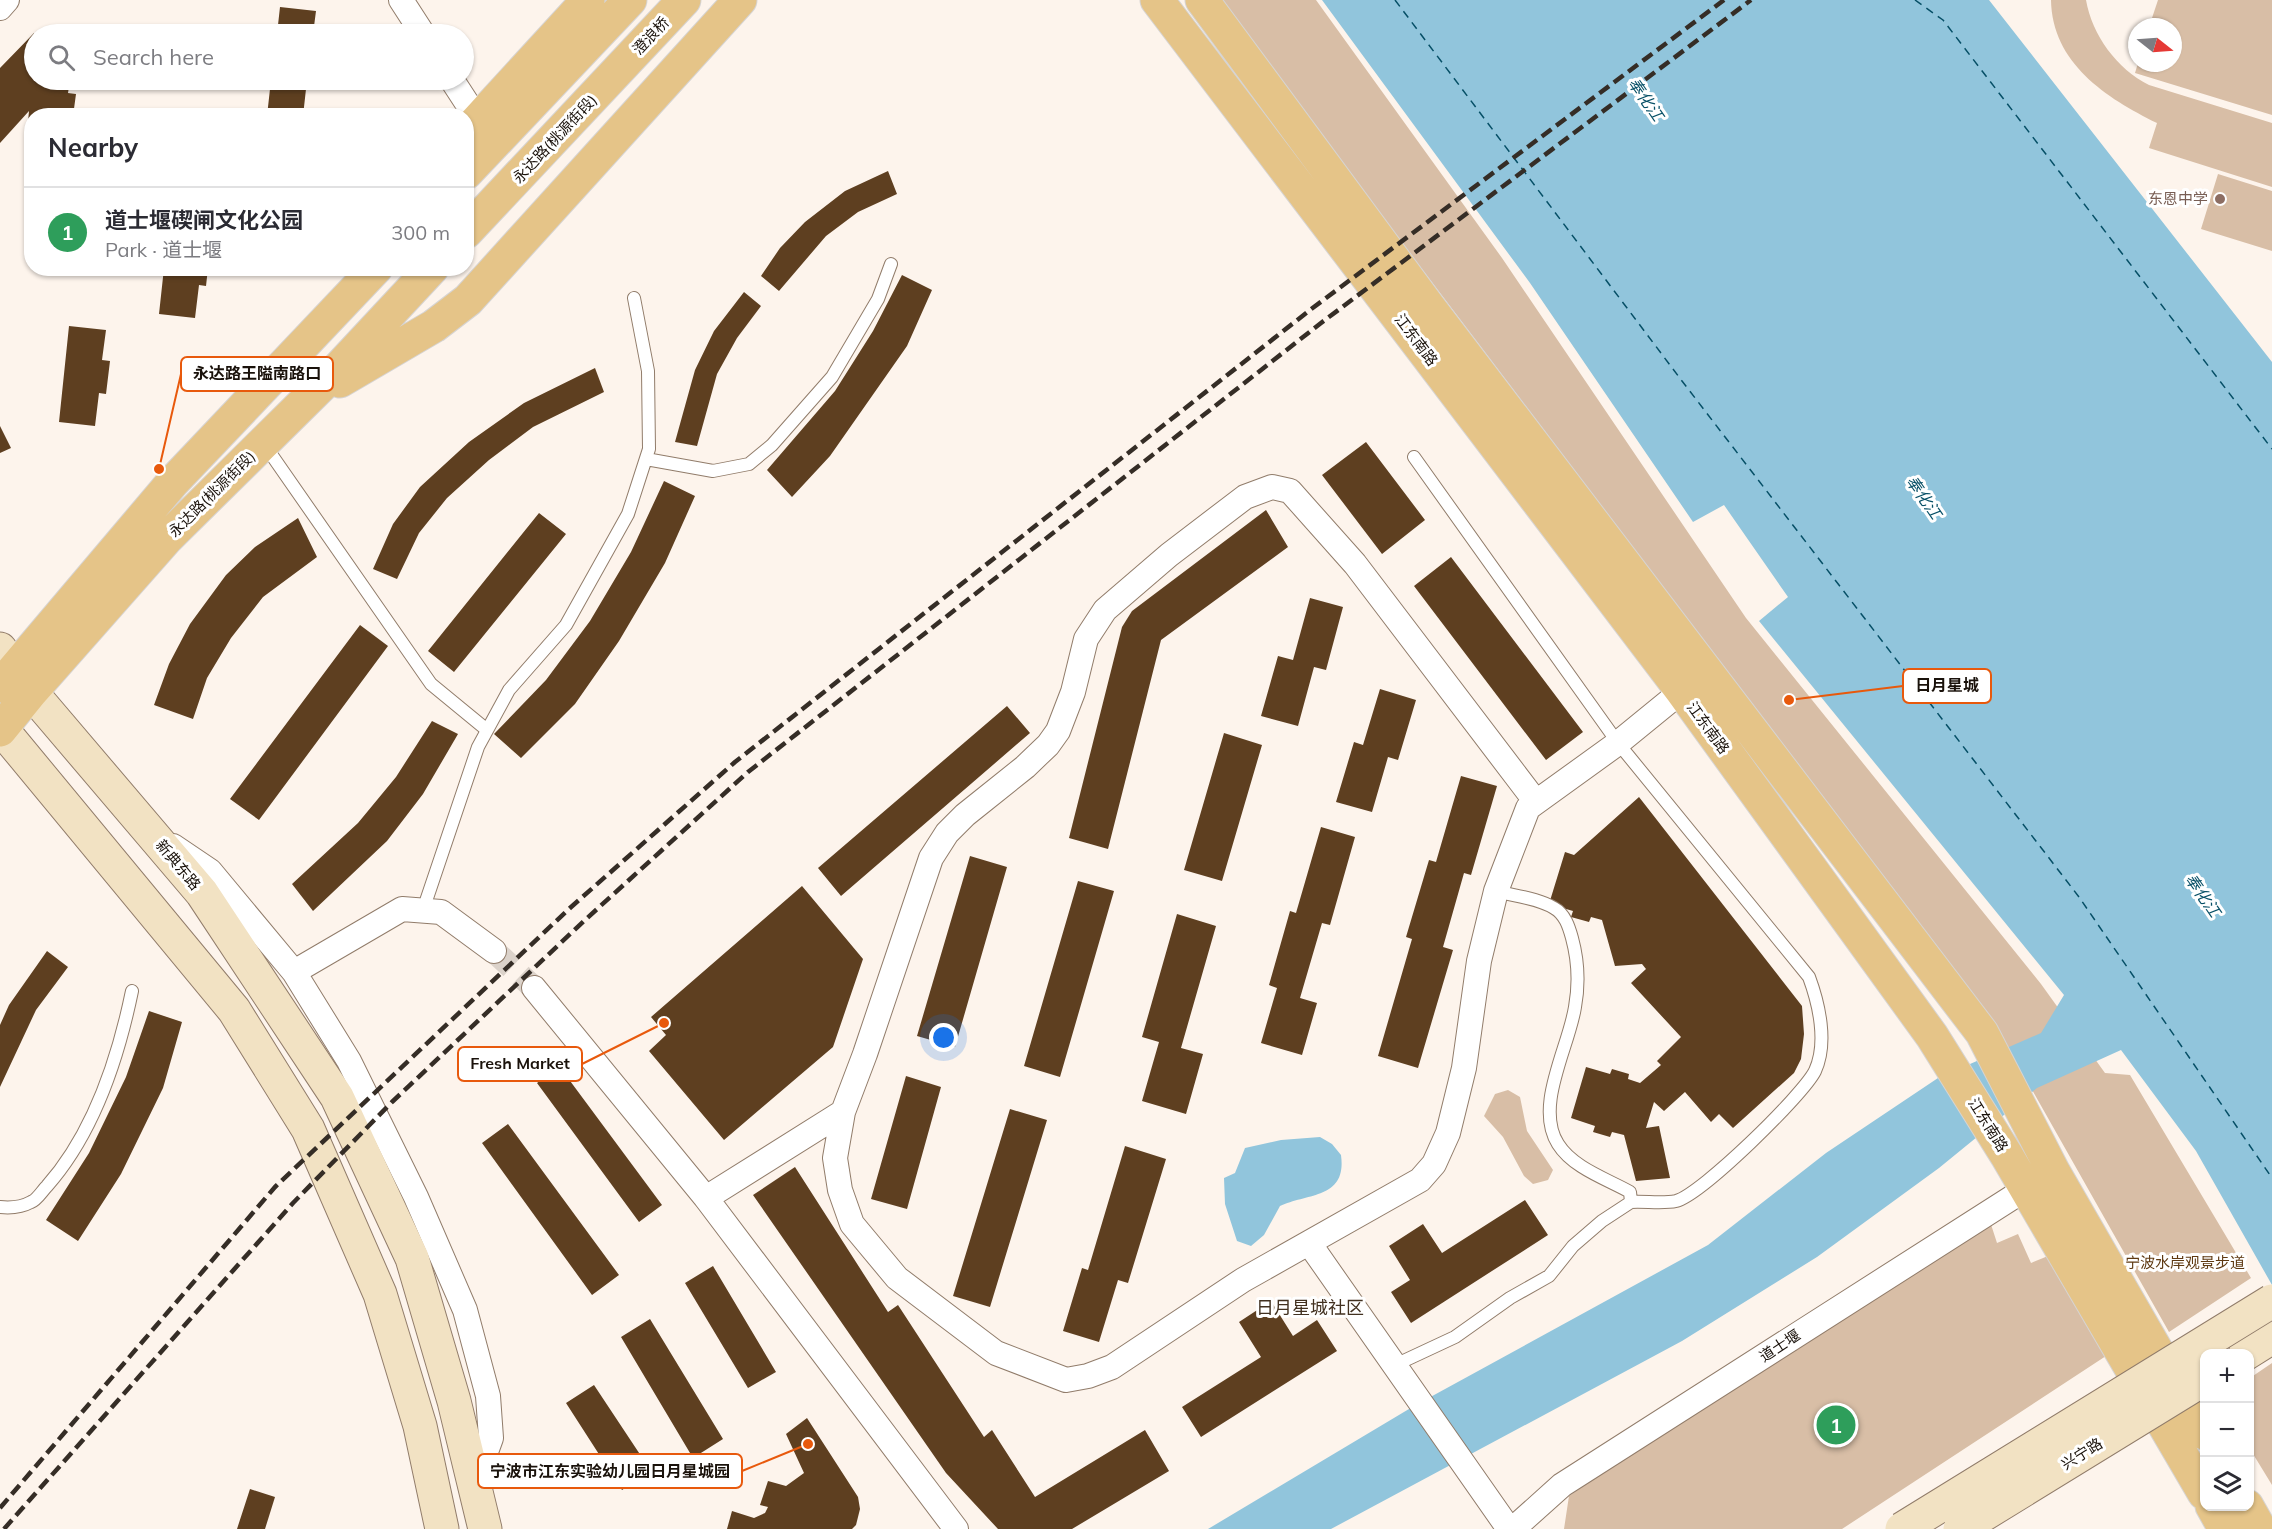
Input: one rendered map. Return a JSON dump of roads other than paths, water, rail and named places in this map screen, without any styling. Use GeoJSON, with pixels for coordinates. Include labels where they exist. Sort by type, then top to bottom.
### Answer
{"type":"FeatureCollection","features":[{"type":"Feature","properties":{"kind":"main road"},"geometry":{"type":"LineString","coordinates":[[474,124],[588,0]]}},
{"type":"Feature","properties":{"kind":"main road"},"geometry":{"type":"LineString","coordinates":[[474,165],[630,0]]}},
{"type":"Feature","properties":{"kind":"main road","name":"澄浪桥"},"geometry":{"type":"LineString","coordinates":[[618,71],[684,0]]}},
{"type":"Feature","properties":{"kind":"main road"},"geometry":{"type":"LineString","coordinates":[[303,404],[434,326],[468,300],[740,0]]}},
{"type":"Feature","properties":{"kind":"main road","name":"江东南路"},"geometry":{"type":"LineString","coordinates":[[1157,0],[1682,691],[1932,1036],[2007,1156],[2200,1485]]}},
{"type":"Feature","properties":{"kind":"main road","name":"江东南路"},"geometry":{"type":"LineString","coordinates":[[1202,0],[1428,306],[1982,1033],[2040,1141],[2053,1172],[2200,1424]]}},
{"type":"Feature","properties":{"kind":"main road","name":"永达路(桃源街段)"},"geometry":{"type":"LineString","coordinates":[[474,224],[618,71]]}},
{"type":"Feature","properties":{"kind":"main road"},"geometry":{"type":"LineString","coordinates":[[219,433],[339,276]]}},
{"type":"Feature","properties":{"kind":"main road","name":"永达路(桃源街段)"},"geometry":{"type":"LineString","coordinates":[[0,729],[11,674],[172,483],[368,276]]}},
{"type":"Feature","properties":{"kind":"main road","name":"永达路(桃源街段)"},"geometry":{"type":"LineString","coordinates":[[11,674],[167,538],[303,404],[424,276]]}},
{"type":"Feature","properties":{"kind":"main road","name":"新典东路"},"geometry":{"type":"LineString","coordinates":[[11,674],[202,893],[337,1096],[412,1258],[454,1401],[485,1529]]}},
{"type":"Feature","properties":{"kind":"main road"},"geometry":{"type":"LineString","coordinates":[[0,729],[234,1010],[308,1129],[380,1294],[420,1426],[442,1529]]}},
{"type":"Feature","properties":{"kind":"main road"},"geometry":{"type":"LineString","coordinates":[[1902,1529],[2272,1301]]}},
{"type":"Feature","properties":{"kind":"main road"},"geometry":{"type":"LineString","coordinates":[[2252,1349],[2272,1337]]}},
{"type":"Feature","properties":{"kind":"main road","name":"兴宁路"},"geometry":{"type":"LineString","coordinates":[[1960,1529],[2200,1381]]}},
{"type":"Feature","properties":{"kind":"main road"},"geometry":{"type":"LineString","coordinates":[[2215,1511],[2226,1529]]}},
{"type":"Feature","properties":{"kind":"main road"},"geometry":{"type":"LineString","coordinates":[[2250,1511],[2260,1529]]}},
{"type":"Feature","properties":{"kind":"street"},"geometry":{"type":"LineString","coordinates":[[0,8],[7,0]]}},
{"type":"Feature","properties":{"kind":"street"},"geometry":{"type":"LineString","coordinates":[[401,0],[417,24]]}},
{"type":"Feature","properties":{"kind":"street"},"geometry":{"type":"LineString","coordinates":[[456,90],[464,108]]}},
{"type":"Feature","properties":{"kind":"street"},"geometry":{"type":"LineString","coordinates":[[1536,802],[1354,564],[1301,502],[1290,491],[1272,487],[1245,497],[1169,555],[1105,610],[1086,639],[1072,692],[1058,731],[1048,745],[1025,767],[965,815],[947,833],[931,858],[869,1043],[843,1112],[835,1158],[840,1190],[852,1224],[897,1278],[996,1353],[1066,1380],[1088,1376],[1112,1367],[1243,1280],[1420,1180],[1434,1164],[1448,1133],[1464,1068],[1473,995],[1496,891],[1528,808],[1618,743],[1707,670]]}},
{"type":"Feature","properties":{"kind":"street"},"geometry":{"type":"LineString","coordinates":[[146,827],[210,872],[294,972],[354,1072],[416,1197],[465,1310],[488,1396],[491,1438],[474,1485]]}},
{"type":"Feature","properties":{"kind":"street"},"geometry":{"type":"LineString","coordinates":[[294,972],[402,909],[441,912],[495,951]]}},
{"type":"Feature","properties":{"kind":"street"},"geometry":{"type":"LineString","coordinates":[[534,988],[706,1197],[956,1529]]}},
{"type":"Feature","properties":{"kind":"street"},"geometry":{"type":"LineString","coordinates":[[706,1197],[843,1112]]}},
{"type":"Feature","properties":{"kind":"street","name":"道士堰"},"geometry":{"type":"LineString","coordinates":[[1511,1529],[1562,1485],[2053,1172]]}},
{"type":"Feature","properties":{"kind":"street"},"geometry":{"type":"LineString","coordinates":[[1309,1243],[1467,1471],[1511,1529]]}},
{"type":"Feature","properties":{"kind":"lane"},"geometry":{"type":"LineString","coordinates":[[646,459],[714,471],[749,464],[772,445],[832,377],[878,299],[891,264]]}},
{"type":"Feature","properties":{"kind":"lane"},"geometry":{"type":"LineString","coordinates":[[423,910],[478,747],[509,690],[566,625],[628,514],[649,448],[648,371],[634,298]]}},
{"type":"Feature","properties":{"kind":"lane"},"geometry":{"type":"LineString","coordinates":[[263,443],[431,684],[487,730]]}},
{"type":"Feature","properties":{"kind":"lane"},"geometry":{"type":"LineString","coordinates":[[1395,1365],[1455,1337],[1510,1298],[1549,1276],[1573,1246],[1602,1221],[1630,1202],[1676,1200],[1705,1184],[1794,1098],[1815,1070],[1821,1046],[1818,1001],[1809,977],[1618,743],[1414,457]]}},
{"type":"Feature","properties":{"kind":"lane"},"geometry":{"type":"LineString","coordinates":[[1496,891],[1555,908],[1568,923],[1574,945],[1578,980],[1575,1008],[1549,1103],[1550,1121],[1557,1142],[1568,1158],[1630,1192],[1630,1202]]}},
{"type":"Feature","properties":{"kind":"lane"},"geometry":{"type":"LineString","coordinates":[[0,1207],[10,1208],[33,1202],[58,1174],[94,1112],[122,1037],[132,991]]}},
{"type":"Feature","properties":{"kind":"water","name":"奉化江"},"geometry":{"type":"Polygon","coordinates":[[[1322,0],[1989,0],[2272,362],[2272,1285],[2196,1151],[2121,1050],[2037,1088],[1939,1168],[1817,1257],[1682,1341],[1331,1529],[1208,1529],[1414,1406],[1708,1245],[1826,1153],[1938,1078],[2041,1033],[2064,995],[1759,621],[1788,597],[1724,505],[1693,522],[1530,283],[1322,0]]]}},
{"type":"Feature","properties":{"kind":"water"},"geometry":{"type":"Polygon","coordinates":[[[1320,1137],[1332,1144],[1341,1155],[1338,1180],[1323,1192],[1280,1206],[1264,1235],[1251,1246],[1237,1241],[1225,1204],[1224,1178],[1235,1173],[1245,1148],[1281,1140],[1320,1137]]]}},
{"type":"Feature","properties":{"kind":"tunnel"},"geometry":{"type":"LineString","coordinates":[[494,951],[534,988]]}},
{"type":"Feature","properties":{"kind":"railway"},"geometry":{"type":"LineString","coordinates":[[0,1508],[275,1187],[570,908],[735,762],[1310,310],[1724,0]]}},
{"type":"Feature","properties":{"kind":"railway"},"geometry":{"type":"LineString","coordinates":[[4,1529],[293,1203],[392,1102],[585,920],[748,772],[1321,323],[1751,0]]}},
{"type":"Feature","properties":{"kind":"place","name":"东恩中学"},"geometry":{"type":"Point","coordinates":[2220,199]}},
{"type":"Feature","properties":{"kind":"place","name":"永达路王隘南路口"},"geometry":{"type":"Point","coordinates":[159,469]}},
{"type":"Feature","properties":{"kind":"place","name":"日月星城"},"geometry":{"type":"Point","coordinates":[1789,700]}},
{"type":"Feature","properties":{"kind":"place","name":"Fresh Market"},"geometry":{"type":"Point","coordinates":[664,1023]}},
{"type":"Feature","properties":{"kind":"place","name":"道士堰碶闸文化公园"},"geometry":{"type":"Point","coordinates":[1836,1425]}},
{"type":"Feature","properties":{"kind":"place","name":"宁波市江东实验幼儿园日月星城园"},"geometry":{"type":"Point","coordinates":[808,1444]}},
{"type":"Feature","properties":{"kind":"district","name":"日月星城社区"},"geometry":{"type":"Point","coordinates":[1310,1308]}},
{"type":"Feature","properties":{"kind":"park label","name":"宁波水岸观景步道"},"geometry":{"type":"Point","coordinates":[2185,1263]}}]}
